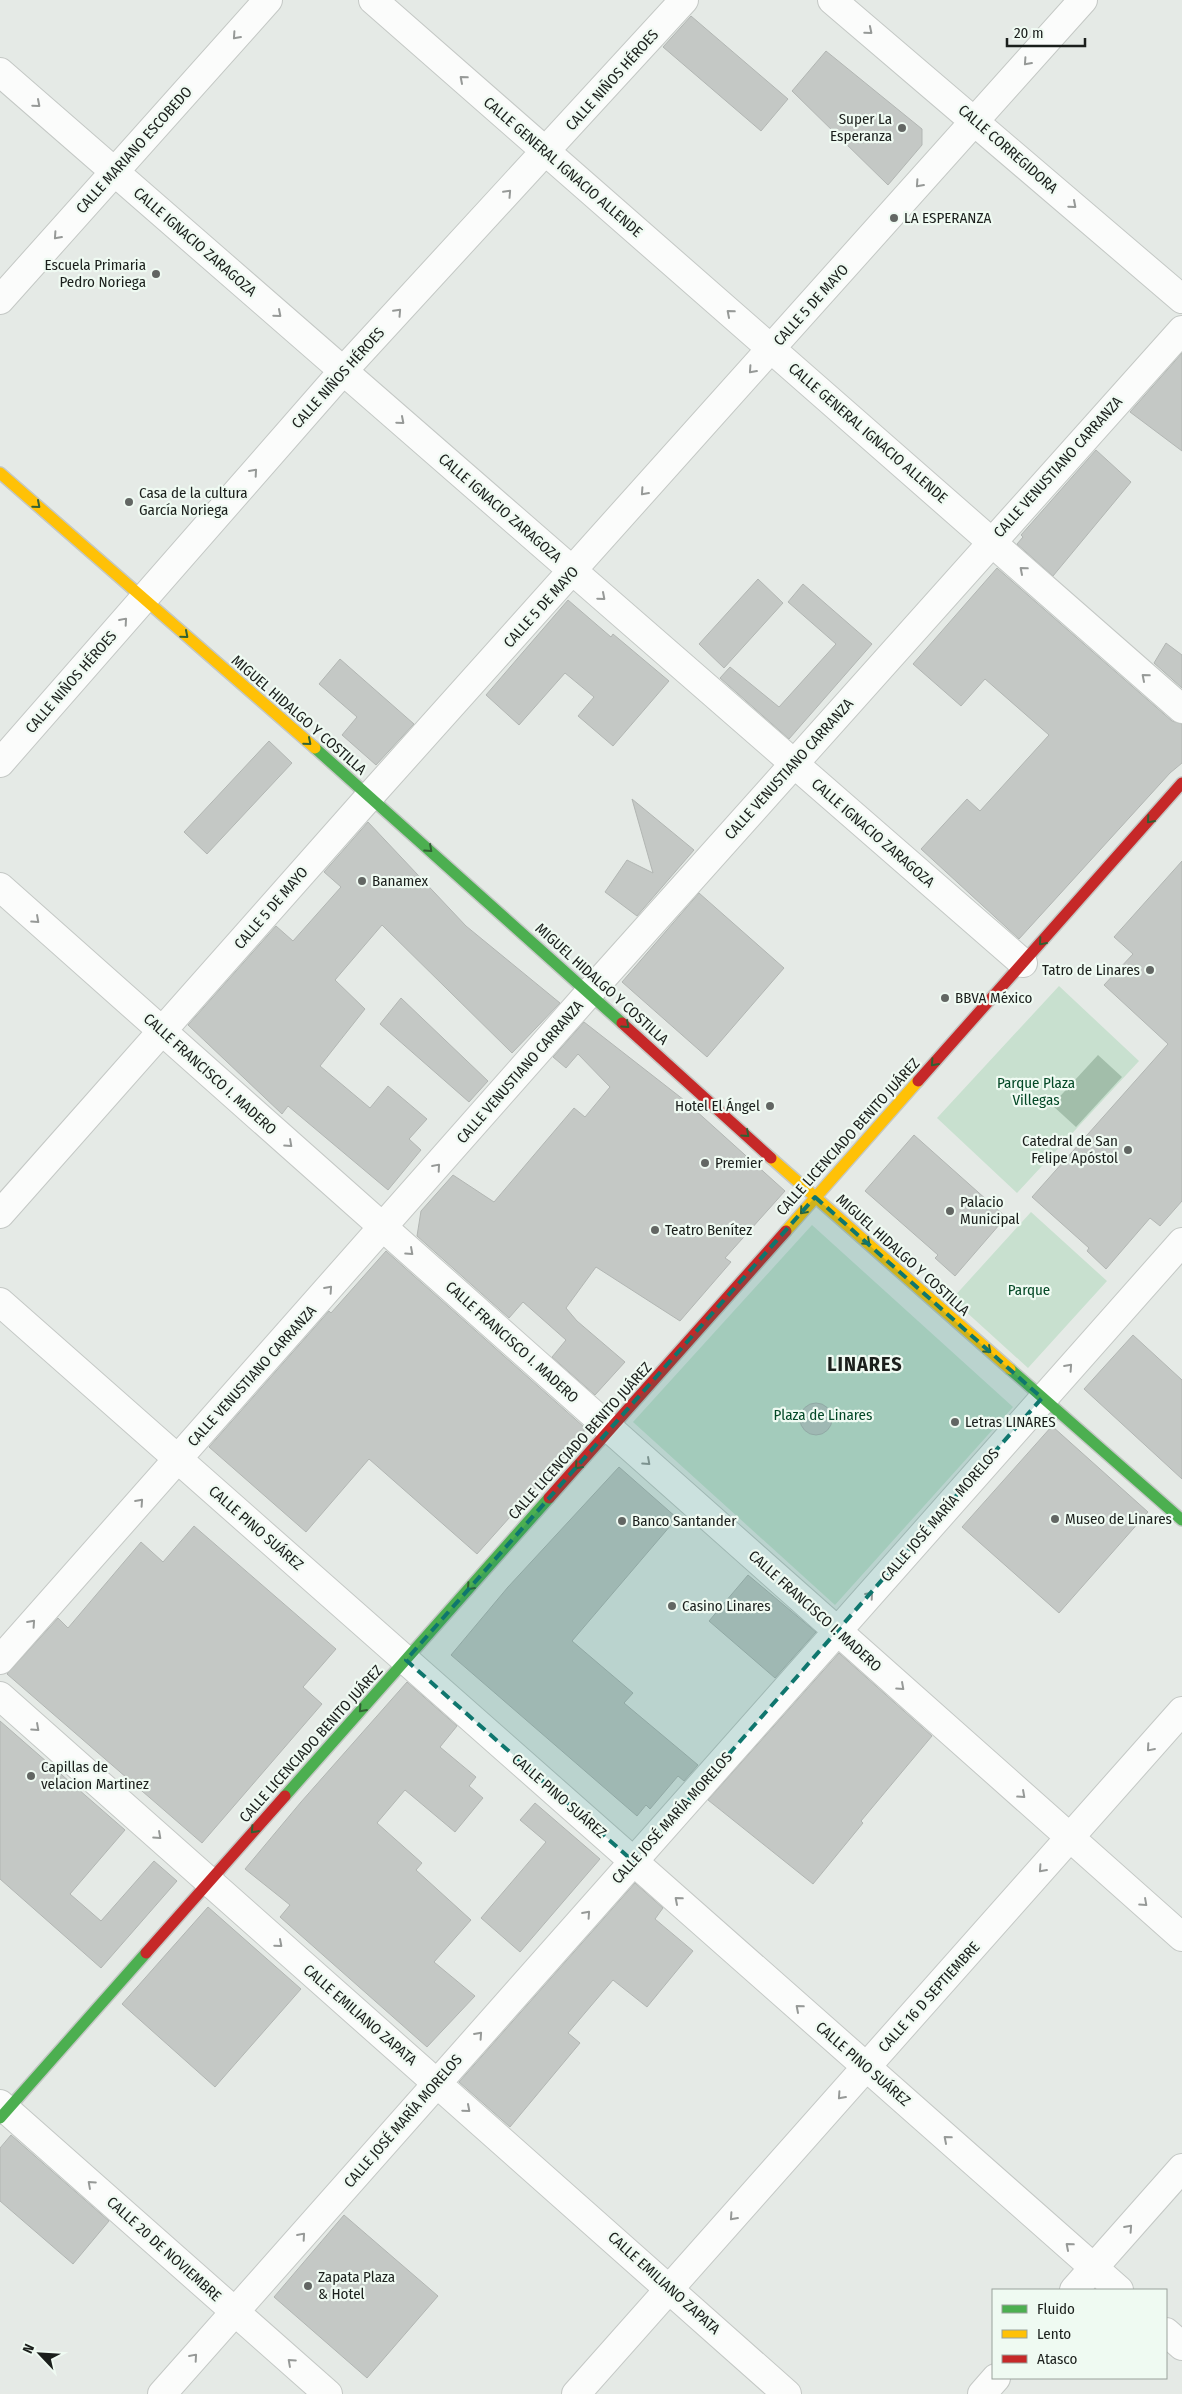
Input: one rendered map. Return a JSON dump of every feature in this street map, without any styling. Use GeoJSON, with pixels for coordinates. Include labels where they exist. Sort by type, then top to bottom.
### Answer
{"type":"FeatureCollection","features":[{"type":"Feature","properties":{"kind":"street","name":"CALLE MARIANO ESCOBEDO"},"geometry":{"type":"LineString","coordinates":[[0,300],[268,0]]}},
{"type":"Feature","properties":{"kind":"street","name":"CALLE GENERAL IGNACIO ALLENDE"},"geometry":{"type":"LineString","coordinates":[[373,0],[1182,709]]}},
{"type":"Feature","properties":{"kind":"street","name":"CALLE NIÑOS HÉROES"},"geometry":{"type":"LineString","coordinates":[[0,763],[343,371],[684,0]]}},
{"type":"Feature","properties":{"kind":"street","name":"CALLE CORREGIDORA"},"geometry":{"type":"LineString","coordinates":[[832,0],[1182,298]]}},
{"type":"Feature","properties":{"kind":"street","name":"CALLE 5 DE MAYO"},"geometry":{"type":"LineString","coordinates":[[0,1214],[370,796],[1083,0]]}},
{"type":"Feature","properties":{"kind":"street","name":"CALLE IGNACIO ZARAGOZA"},"geometry":{"type":"LineString","coordinates":[[0,72],[1023,963]]}},
{"type":"Feature","properties":{"kind":"street","name":"CALLE VENUSTIANO CARRANZA"},"geometry":{"type":"LineString","coordinates":[[0,1660],[590,992],[991,541],[1182,330]]}},
{"type":"Feature","properties":{"kind":"street","name":"MIGUEL HIDALGO Y COSTILLA"},"geometry":{"type":"LineString","coordinates":[[0,473],[370,796],[816,1197],[1182,1520]]}},
{"type":"Feature","properties":{"kind":"street","name":"CALLE LICENCIADO BENITO JUÁREZ"},"geometry":{"type":"LineString","coordinates":[[2,2110],[209,1882],[1182,784]]}},
{"type":"Feature","properties":{"kind":"street","name":"CALLE FRANCISCO I. MADERO"},"geometry":{"type":"LineString","coordinates":[[0,887],[1182,1937]]}},
{"type":"Feature","properties":{"kind":"street","name":"CALLE JOSÉ MARÍA MORELOS"},"geometry":{"type":"LineString","coordinates":[[162,2394],[436,2082],[634,1862],[1042,1398],[1182,1242]]}},
{"type":"Feature","properties":{"kind":"street","name":"CALLE PINO SUÁREZ"},"geometry":{"type":"LineString","coordinates":[[0,1302],[1118,2289]]}},
{"type":"Feature","properties":{"kind":"street","name":"CALLE EMILIANO ZAPATA"},"geometry":{"type":"LineString","coordinates":[[0,1696],[670,2288],[787,2394]]}},
{"type":"Feature","properties":{"kind":"street","name":"CALLE 16 D SEPTIEMBRE"},"geometry":{"type":"LineString","coordinates":[[576,2394],[1182,1711]]}},
{"type":"Feature","properties":{"kind":"street","name":"CALLE 20 DE NOVIEMBRE"},"geometry":{"type":"LineString","coordinates":[[2,2110],[328,2394]]}},
{"type":"Feature","properties":{"kind":"street"},"geometry":{"type":"LineString","coordinates":[[1075,2289],[1182,2168]]}},
{"type":"Feature","properties":{"kind":"street"},"geometry":{"type":"LineString","coordinates":[[1167,2333],[1182,2346]]}},
{"type":"Feature","properties":{"kind":"street"},"geometry":{"type":"LineString","coordinates":[[982,2394],[995,2379]]}},
{"type":"Feature","properties":{"kind":"highlighted area"},"geometry":{"type":"Polygon","coordinates":[[[815,1197],[1042,1398],[634,1862],[406,1660],[815,1197]]]}},
{"type":"Feature","properties":{"kind":"green space","name":"Parque Plaza Villegas"},"geometry":{"type":"Polygon","coordinates":[[[1059,986],[1139,1061],[1017,1193],[937,1118],[1059,986]]]}},
{"type":"Feature","properties":{"kind":"green space","name":"Parque"},"geometry":{"type":"Polygon","coordinates":[[[1031,1212],[1107,1281],[1028,1368],[952,1299],[1031,1212]]]}},
{"type":"Feature","properties":{"kind":"green space","name":"Plaza de Linares"},"geometry":{"type":"Polygon","coordinates":[[[812,1225],[1013,1407],[835,1605],[633,1422],[812,1225]]]}},
{"type":"Feature","properties":{"kind":"shaded area"},"geometry":{"type":"Polygon","coordinates":[[[1098,1055],[1122,1077],[1076,1127],[1052,1105],[1098,1055]]]}},
{"type":"Feature","properties":{"kind":"building"},"geometry":{"type":"Polygon","coordinates":[[[691,16],[788,99],[761,131],[663,47],[691,16]]]}},
{"type":"Feature","properties":{"kind":"building"},"geometry":{"type":"Polygon","coordinates":[[[826,51],[922,129],[922,145],[888,185],[792,91],[826,51]]]}},
{"type":"Feature","properties":{"kind":"building"},"geometry":{"type":"Polygon","coordinates":[[[1182,353],[1182,451],[1130,412],[1182,353]]]}},
{"type":"Feature","properties":{"kind":"building"},"geometry":{"type":"Polygon","coordinates":[[[1096,450],[1131,482],[1053,576],[1017,544],[1023,537],[1021,535],[1096,450]]]}},
{"type":"Feature","properties":{"kind":"building"},"geometry":{"type":"Polygon","coordinates":[[[997,568],[1172,721],[1182,724],[1182,763],[1170,773],[1019,939],[921,849],[967,799],[980,811],[1049,735],[985,679],[961,706],[913,664],[997,568]]]}},
{"type":"Feature","properties":{"kind":"building"},"geometry":{"type":"Polygon","coordinates":[[[758,579],[783,603],[724,668],[699,644],[758,579]]]}},
{"type":"Feature","properties":{"kind":"building"},"geometry":{"type":"Polygon","coordinates":[[[803,584],[872,644],[789,739],[720,678],[730,667],[779,707],[836,644],[788,602],[803,584]]]}},
{"type":"Feature","properties":{"kind":"building"},"geometry":{"type":"Polygon","coordinates":[[[568,600],[611,637],[613,634],[669,681],[613,746],[578,716],[594,697],[565,673],[519,725],[486,695],[568,600]]]}},
{"type":"Feature","properties":{"kind":"building"},"geometry":{"type":"Polygon","coordinates":[[[1166,643],[1182,655],[1182,688],[1154,663],[1166,643]]]}},
{"type":"Feature","properties":{"kind":"building"},"geometry":{"type":"Polygon","coordinates":[[[340,659],[414,724],[376,765],[342,735],[357,717],[319,684],[340,659]]]}},
{"type":"Feature","properties":{"kind":"building"},"geometry":{"type":"Polygon","coordinates":[[[269,741],[292,763],[207,854],[184,832],[269,741]]]}},
{"type":"Feature","properties":{"kind":"building"},"geometry":{"type":"Polygon","coordinates":[[[632,799],[694,850],[637,916],[605,892],[627,860],[653,873],[632,799]]]}},
{"type":"Feature","properties":{"kind":"building"},"geometry":{"type":"Polygon","coordinates":[[[368,822],[466,926],[560,1003],[512,1053],[382,925],[335,980],[365,1009],[320,1066],[370,1108],[388,1086],[427,1119],[409,1139],[421,1150],[388,1190],[288,1106],[282,1114],[188,1025],[276,926],[293,941],[341,887],[324,872],[368,822]]]}},
{"type":"Feature","properties":{"kind":"building","name":"Catedral de San Felipe Apóstol"},"geometry":{"type":"Polygon","coordinates":[[[1182,861],[1182,1201],[1160,1226],[1150,1218],[1106,1269],[1087,1251],[1089,1248],[1032,1197],[1168,1044],[1104,985],[1133,954],[1114,937],[1182,861]]]}},
{"type":"Feature","properties":{"kind":"building"},"geometry":{"type":"Polygon","coordinates":[[[699,893],[784,968],[707,1057],[622,982],[699,893]]]}},
{"type":"Feature","properties":{"kind":"building"},"geometry":{"type":"Polygon","coordinates":[[[401,998],[488,1081],[469,1102],[380,1024],[401,998]]]}},
{"type":"Feature","properties":{"kind":"building"},"geometry":{"type":"Polygon","coordinates":[[[584,1022],[684,1100],[785,1191],[725,1258],[731,1262],[680,1321],[596,1267],[566,1308],[577,1321],[625,1362],[595,1395],[552,1357],[566,1340],[523,1302],[509,1318],[417,1236],[421,1211],[453,1175],[494,1202],[574,1108],[585,1117],[610,1087],[578,1054],[566,1068],[553,1057],[584,1022]]]}},
{"type":"Feature","properties":{"kind":"building","name":"Palacio Municipal"},"geometry":{"type":"Polygon","coordinates":[[[914,1135],[1006,1217],[955,1276],[935,1258],[938,1255],[865,1191],[914,1135]]]}},
{"type":"Feature","properties":{"kind":"building"},"geometry":{"type":"Polygon","coordinates":[[[386,1251],[584,1427],[584,1434],[477,1554],[369,1459],[306,1532],[209,1447],[329,1311],[331,1313],[386,1251]]]}},
{"type":"Feature","properties":{"kind":"building"},"geometry":{"type":"Polygon","coordinates":[[[1133,1335],[1182,1380],[1182,1479],[1084,1389],[1133,1335]]]}},
{"type":"Feature","properties":{"kind":"building"},"geometry":{"type":"Polygon","coordinates":[[[816,1403],[828,1407],[832,1419],[828,1431],[816,1435],[804,1431],[800,1419],[804,1407],[816,1403]]]}},
{"type":"Feature","properties":{"kind":"building","name":"Museo de Linares"},"geometry":{"type":"Polygon","coordinates":[[[1052,1426],[1148,1512],[1059,1613],[962,1527],[1052,1426]]]}},
{"type":"Feature","properties":{"kind":"building"},"geometry":{"type":"Polygon","coordinates":[[[619,1467],[677,1518],[572,1641],[633,1693],[624,1703],[698,1765],[684,1781],[678,1776],[650,1809],[646,1805],[637,1816],[451,1655],[508,1587],[619,1467]]]}},
{"type":"Feature","properties":{"kind":"building"},"geometry":{"type":"Polygon","coordinates":[[[194,1526],[336,1649],[303,1687],[322,1704],[202,1843],[7,1674],[58,1618],[68,1628],[141,1542],[163,1562],[194,1526]]]}},
{"type":"Feature","properties":{"kind":"building"},"geometry":{"type":"Polygon","coordinates":[[[748,1575],[816,1632],[775,1678],[709,1621],[748,1575]]]}},
{"type":"Feature","properties":{"kind":"building"},"geometry":{"type":"Polygon","coordinates":[[[839,1653],[932,1736],[861,1821],[863,1823],[813,1884],[708,1800],[839,1653]]]}},
{"type":"Feature","properties":{"kind":"building"},"geometry":{"type":"Polygon","coordinates":[[[407,1682],[457,1726],[440,1747],[476,1777],[469,1786],[483,1798],[455,1832],[405,1790],[377,1823],[422,1863],[416,1870],[471,1920],[434,1962],[475,1996],[427,2047],[280,1917],[290,1905],[245,1869],[301,1802],[407,1682]]]}},
{"type":"Feature","properties":{"kind":"building","name":"Capillas de velacion Martinez"},"geometry":{"type":"Polygon","coordinates":[[[0,1721],[125,1830],[70,1894],[101,1921],[154,1861],[177,1881],[101,1968],[0,1879],[0,1721]]]}},
{"type":"Feature","properties":{"kind":"building"},"geometry":{"type":"Polygon","coordinates":[[[535,1803],[600,1859],[520,1952],[481,1918],[546,1842],[520,1820],[535,1803]]]}},
{"type":"Feature","properties":{"kind":"building"},"geometry":{"type":"Polygon","coordinates":[[[635,1883],[663,1908],[655,1919],[693,1951],[647,2007],[613,1980],[568,2033],[580,2043],[510,2127],[459,2082],[635,1883]]]}},
{"type":"Feature","properties":{"kind":"building"},"geometry":{"type":"Polygon","coordinates":[[[208,1907],[301,1989],[215,2087],[122,2004],[208,1907]]]}},
{"type":"Feature","properties":{"kind":"building"},"geometry":{"type":"Polygon","coordinates":[[[11,2135],[109,2221],[73,2264],[0,2201],[0,2148],[11,2135]]]}},
{"type":"Feature","properties":{"kind":"building"},"geometry":{"type":"Polygon","coordinates":[[[344,2215],[438,2296],[367,2378],[274,2297],[344,2215]]]}},
{"type":"Feature","properties":{"kind":"traffic: fast"},"geometry":{"type":"LineString","coordinates":[[315,748],[622,1023]]}},
{"type":"Feature","properties":{"kind":"traffic: fast"},"geometry":{"type":"LineString","coordinates":[[1010,1369],[1182,1520]]}},
{"type":"Feature","properties":{"kind":"traffic: fast"},"geometry":{"type":"LineString","coordinates":[[285,1796],[549,1498]]}},
{"type":"Feature","properties":{"kind":"traffic: fast"},"geometry":{"type":"LineString","coordinates":[[0,2118],[146,1953]]}},
{"type":"Feature","properties":{"kind":"traffic: slow"},"geometry":{"type":"LineString","coordinates":[[0,473],[315,748]]}},
{"type":"Feature","properties":{"kind":"traffic: slow"},"geometry":{"type":"LineString","coordinates":[[786,1231],[918,1081]]}},
{"type":"Feature","properties":{"kind":"traffic: slow"},"geometry":{"type":"LineString","coordinates":[[771,1158],[1010,1369]]}},
{"type":"Feature","properties":{"kind":"traffic: jam"},"geometry":{"type":"LineString","coordinates":[[918,1081],[1182,783]]}},
{"type":"Feature","properties":{"kind":"traffic: jam"},"geometry":{"type":"LineString","coordinates":[[622,1023],[771,1158]]}},
{"type":"Feature","properties":{"kind":"traffic: jam"},"geometry":{"type":"LineString","coordinates":[[549,1498],[786,1231]]}},
{"type":"Feature","properties":{"kind":"traffic: jam"},"geometry":{"type":"LineString","coordinates":[[146,1953],[285,1796]]}},
{"type":"Feature","properties":{"kind":"place","name":"Super La Esperanza"},"geometry":{"type":"Point","coordinates":[902,128]}},
{"type":"Feature","properties":{"kind":"place","name":"LA ESPERANZA"},"geometry":{"type":"Point","coordinates":[894,218]}},
{"type":"Feature","properties":{"kind":"place","name":"Escuela Primaria Pedro Noriega"},"geometry":{"type":"Point","coordinates":[156,274]}},
{"type":"Feature","properties":{"kind":"place","name":"Casa de la cultura García Noriega"},"geometry":{"type":"Point","coordinates":[129,502]}},
{"type":"Feature","properties":{"kind":"place","name":"Banamex"},"geometry":{"type":"Point","coordinates":[362,881]}},
{"type":"Feature","properties":{"kind":"place","name":"Tatro de Linares"},"geometry":{"type":"Point","coordinates":[1150,970]}},
{"type":"Feature","properties":{"kind":"place","name":"BBVA México"},"geometry":{"type":"Point","coordinates":[945,998]}},
{"type":"Feature","properties":{"kind":"place","name":"Hotel El Ángel"},"geometry":{"type":"Point","coordinates":[770,1106]}},
{"type":"Feature","properties":{"kind":"place","name":"Catedral de San Felipe Apóstol"},"geometry":{"type":"Point","coordinates":[1128,1150]}},
{"type":"Feature","properties":{"kind":"place","name":"Premier"},"geometry":{"type":"Point","coordinates":[705,1163]}},
{"type":"Feature","properties":{"kind":"place","name":"Palacio Municipal"},"geometry":{"type":"Point","coordinates":[950,1211]}},
{"type":"Feature","properties":{"kind":"place","name":"Teatro Benítez"},"geometry":{"type":"Point","coordinates":[655,1230]}},
{"type":"Feature","properties":{"kind":"place","name":"Letras LINARES"},"geometry":{"type":"Point","coordinates":[955,1422]}},
{"type":"Feature","properties":{"kind":"place","name":"Museo de Linares"},"geometry":{"type":"Point","coordinates":[1055,1519]}},
{"type":"Feature","properties":{"kind":"place","name":"Banco Santander"},"geometry":{"type":"Point","coordinates":[622,1521]}},
{"type":"Feature","properties":{"kind":"place","name":"Casino Linares"},"geometry":{"type":"Point","coordinates":[672,1606]}},
{"type":"Feature","properties":{"kind":"place","name":"Capillas de velacion Martinez"},"geometry":{"type":"Point","coordinates":[31,1776]}},
{"type":"Feature","properties":{"kind":"place","name":"Zapata Plaza & Hotel"},"geometry":{"type":"Point","coordinates":[308,2286]}},
{"type":"Feature","properties":{"kind":"district","name":"LINARES"},"geometry":{"type":"Point","coordinates":[865,1364]}}]}
